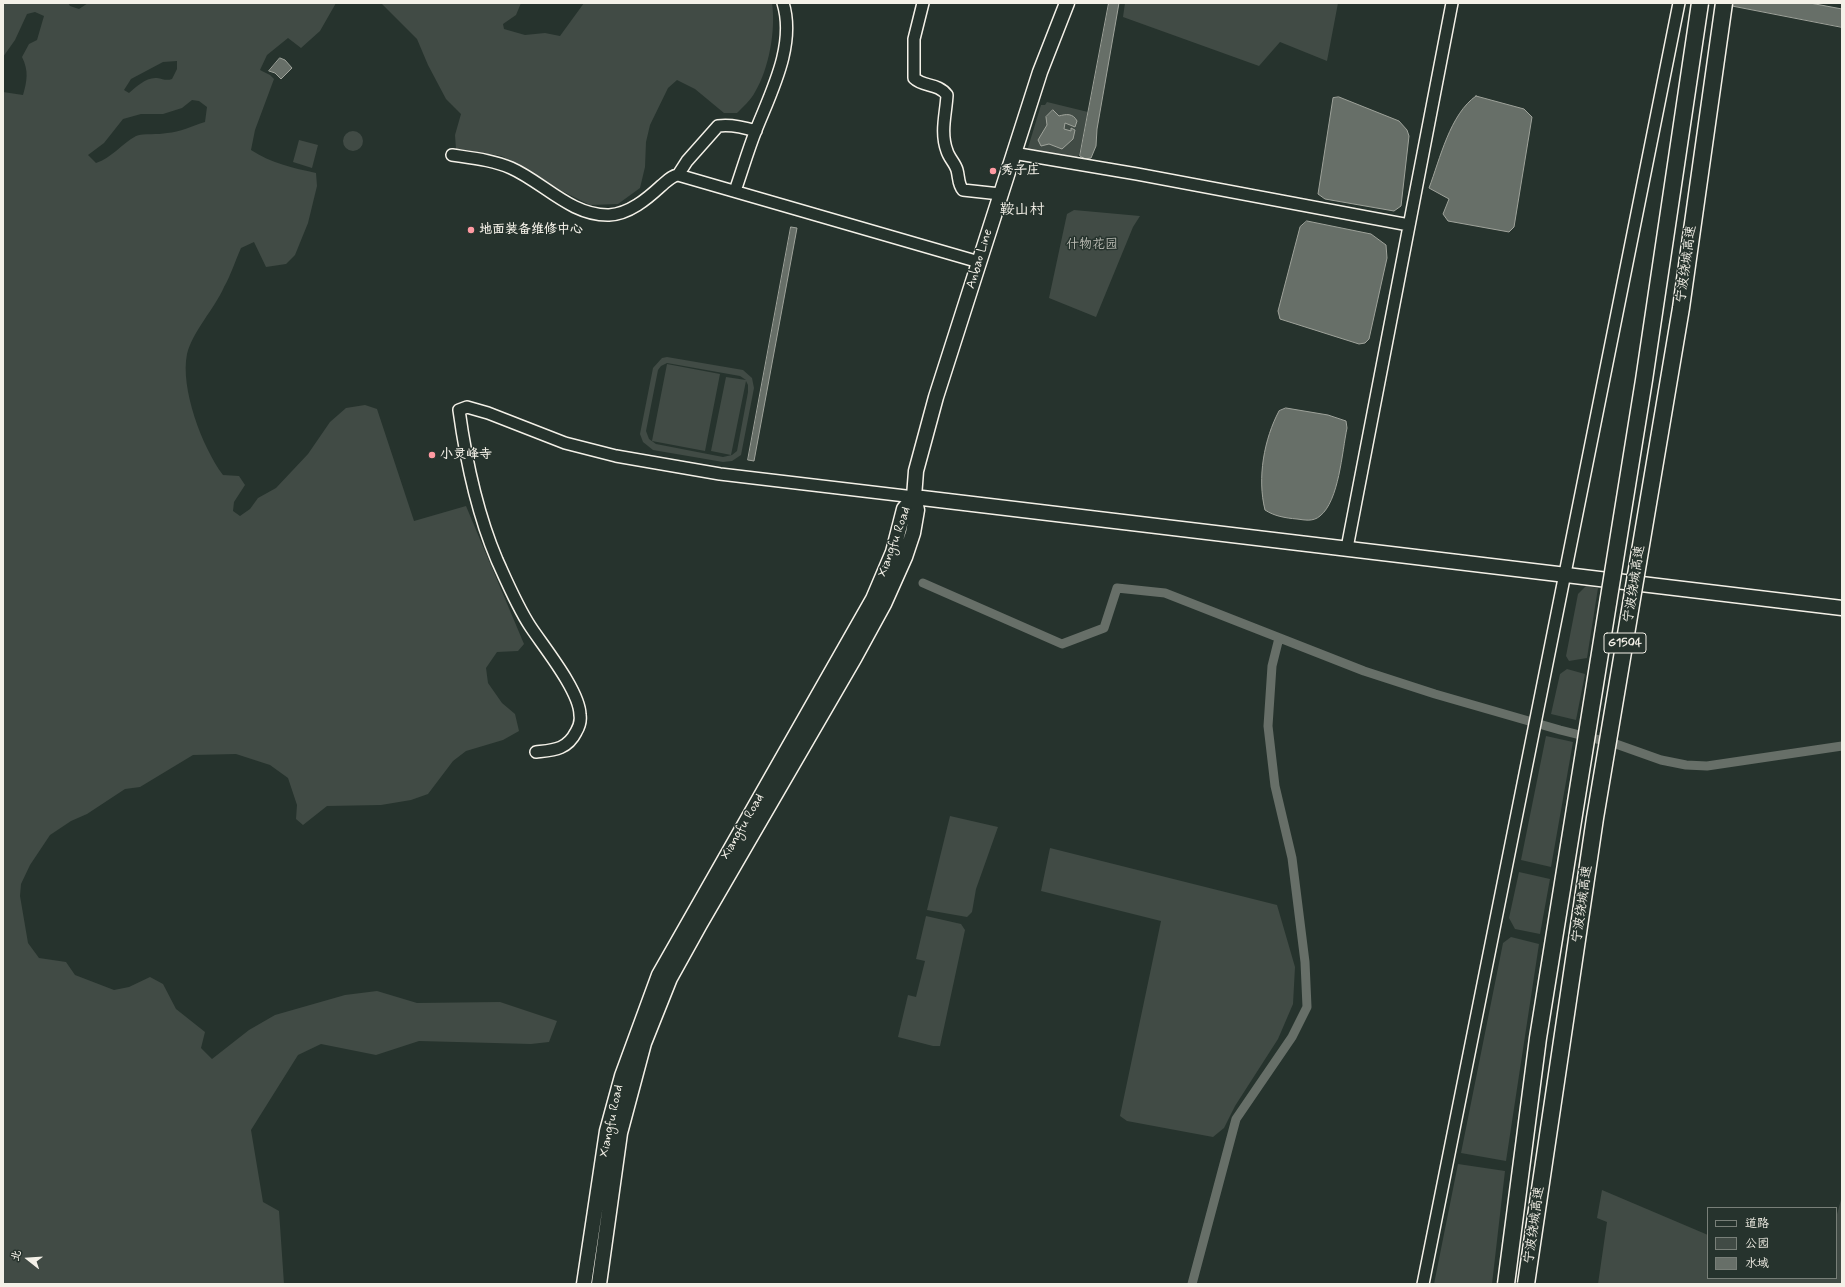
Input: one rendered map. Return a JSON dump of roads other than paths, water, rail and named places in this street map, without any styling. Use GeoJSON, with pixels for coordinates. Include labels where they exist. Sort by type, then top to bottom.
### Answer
{"type":"FeatureCollection","features":[{"type":"Feature","properties":{"kind":"highway","name":"宁波绕城高速"},"geometry":{"type":"LineString","coordinates":[[1506,1284],[1538,1038],[1643,387],[1700,3]]}},
{"type":"Feature","properties":{"kind":"highway","name":"宁波绕城高速"},"geometry":{"type":"LineString","coordinates":[[1526,1284],[1596,818],[1681,308],[1724,3]]}},
{"type":"Feature","properties":{"kind":"main road","name":"Anbao Line"},"geometry":{"type":"LineString","coordinates":[[914,496],[916,471],[936,397],[1013,153],[1040,72],[1067,3]]}},
{"type":"Feature","properties":{"kind":"main road"},"geometry":{"type":"LineString","coordinates":[[914,496],[1347,548],[1458,563],[1566,574],[1842,608]]}},
{"type":"Feature","properties":{"kind":"main road","name":"Xiangfu Road"},"geometry":{"type":"LineString","coordinates":[[584,1284],[608,1131],[622,1076],[634,1039],[659,975],[873,599],[893,552],[904,509],[914,496]]}},
{"type":"Feature","properties":{"kind":"main road","name":"Xiangfu Road"},"geometry":{"type":"LineString","coordinates":[[599,1284],[620,1133],[644,1044],[670,978],[828,706],[884,604],[905,557],[913,533],[917,510],[914,496]]}},
{"type":"Feature","properties":{"kind":"street"},"geometry":{"type":"LineString","coordinates":[[735,191],[776,76],[785,45],[787,24],[783,3]]}},
{"type":"Feature","properties":{"kind":"street"},"geometry":{"type":"LineString","coordinates":[[923,3],[914,39],[914,78],[917,81],[942,89],[947,95],[944,119],[945,142],[951,160],[956,168],[960,188],[963,190],[1000,194]]}},
{"type":"Feature","properties":{"kind":"street"},"geometry":{"type":"LineString","coordinates":[[1347,548],[1452,3]]}},
{"type":"Feature","properties":{"kind":"street"},"geometry":{"type":"LineString","coordinates":[[1424,1284],[1679,3]]}},
{"type":"Feature","properties":{"kind":"street"},"geometry":{"type":"LineString","coordinates":[[678,175],[687,161],[718,126],[726,124],[743,127],[756,132]]}},
{"type":"Feature","properties":{"kind":"street"},"geometry":{"type":"LineString","coordinates":[[1013,153],[1409,224]]}},
{"type":"Feature","properties":{"kind":"street"},"geometry":{"type":"LineString","coordinates":[[452,155],[502,164],[519,172],[549,192],[587,211],[609,215],[620,214],[647,198],[672,176],[678,175],[979,262]]}},
{"type":"Feature","properties":{"kind":"street"},"geometry":{"type":"LineString","coordinates":[[536,752],[557,750],[564,747],[573,739],[579,726],[581,714],[577,699],[529,624],[497,559],[477,501],[467,462],[459,410],[467,407],[488,413],[565,443],[616,456],[720,474],[914,496]]}},
{"type":"Feature","properties":{"kind":"water"},"geometry":{"type":"Polygon","coordinates":[[[1109,3],[1119,3],[1097,129],[1096,146],[1091,158],[1085,159],[1080,156],[1109,3]]]}},
{"type":"Feature","properties":{"kind":"water"},"geometry":{"type":"Polygon","coordinates":[[[1717,3],[1810,3],[1842,9],[1842,27],[1717,3]]]}},
{"type":"Feature","properties":{"kind":"water"},"geometry":{"type":"Polygon","coordinates":[[[280,58],[285,60],[292,68],[281,79],[275,73],[269,71],[280,58]]]}},
{"type":"Feature","properties":{"kind":"water"},"geometry":{"type":"Polygon","coordinates":[[[1476,96],[1524,109],[1532,117],[1514,227],[1509,232],[1448,221],[1443,214],[1449,199],[1429,188],[1453,125],[1459,114],[1476,96]]]}},
{"type":"Feature","properties":{"kind":"water"},"geometry":{"type":"Polygon","coordinates":[[[1339,97],[1399,121],[1407,130],[1409,136],[1401,206],[1394,211],[1325,199],[1318,194],[1333,98],[1339,97]]]}},
{"type":"Feature","properties":{"kind":"water"},"geometry":{"type":"Polygon","coordinates":[[[1053,110],[1059,116],[1071,115],[1077,121],[1075,127],[1065,123],[1064,129],[1071,131],[1071,128],[1075,130],[1073,139],[1062,149],[1049,144],[1041,146],[1038,140],[1047,125],[1046,117],[1053,110]]]}},
{"type":"Feature","properties":{"kind":"water"},"geometry":{"type":"Polygon","coordinates":[[[1307,221],[1371,234],[1386,245],[1387,258],[1369,339],[1365,343],[1359,344],[1280,319],[1278,311],[1300,227],[1307,221]]]}},
{"type":"Feature","properties":{"kind":"water"},"geometry":{"type":"Polygon","coordinates":[[[791,227],[797,228],[754,461],[748,460],[791,227]]]}},
{"type":"Feature","properties":{"kind":"water"},"geometry":{"type":"Polygon","coordinates":[[[1286,408],[1328,415],[1346,421],[1347,428],[1336,488],[1326,509],[1320,516],[1312,520],[1284,517],[1272,514],[1265,510],[1262,485],[1263,459],[1269,434],[1274,422],[1279,411],[1286,408]]]}},
{"type":"Feature","properties":{"kind":"waterway"},"geometry":{"type":"LineString","coordinates":[[923,583],[1062,644],[1104,628],[1117,588],[1165,593],[1364,671],[1435,694],[1560,730],[1616,744],[1661,760],[1686,765],[1707,766],[1842,746]]}},
{"type":"Feature","properties":{"kind":"waterway"},"geometry":{"type":"LineString","coordinates":[[1192,1284],[1236,1119],[1292,1037],[1307,1007],[1305,962],[1292,858],[1275,786],[1268,726],[1272,666],[1279,638]]}},
{"type":"Feature","properties":{"kind":"place","name":"秀子庄"},"geometry":{"type":"Point","coordinates":[993,171]}},
{"type":"Feature","properties":{"kind":"place","name":"地面装备维修中心"},"geometry":{"type":"Point","coordinates":[471,230]}},
{"type":"Feature","properties":{"kind":"place","name":"小灵峰寺"},"geometry":{"type":"Point","coordinates":[432,455]}},
{"type":"Feature","properties":{"kind":"district","name":"鞍山村"},"geometry":{"type":"Point","coordinates":[1022,211]}},
{"type":"Feature","properties":{"kind":"park label","name":"什物花园"},"geometry":{"type":"Point","coordinates":[1092,245]}}]}
